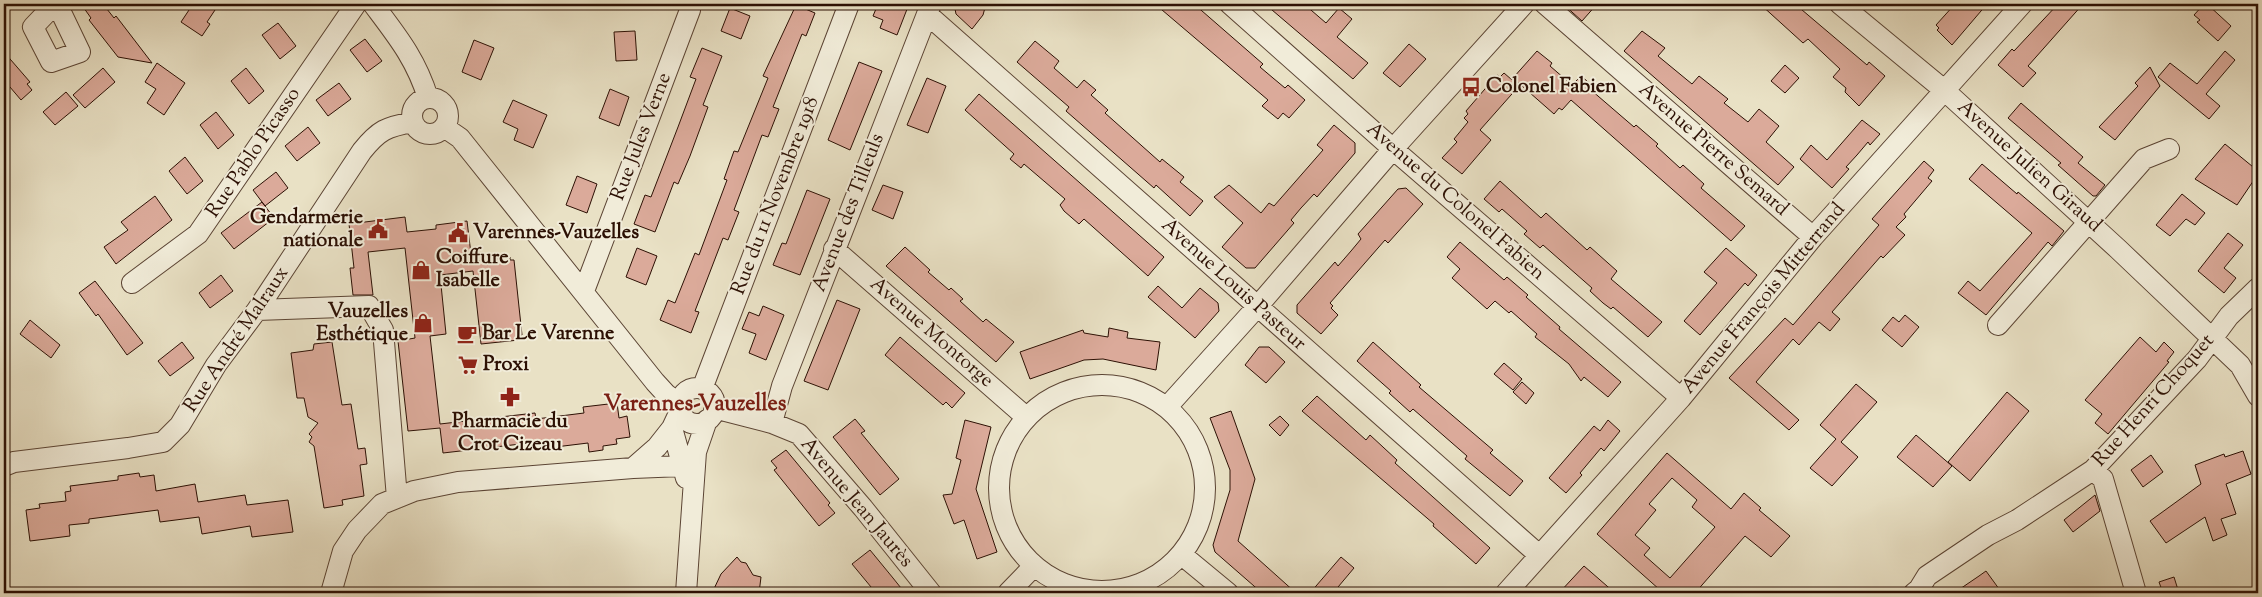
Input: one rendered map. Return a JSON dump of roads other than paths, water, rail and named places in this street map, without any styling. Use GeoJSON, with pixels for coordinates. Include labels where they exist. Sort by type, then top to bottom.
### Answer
{"type":"FeatureCollection","features":[{"type":"Feature","properties":{"kind":"street","name":"Rue Pablo Picasso"},"geometry":{"type":"LineString","coordinates":[[132,283],[198,234],[356,4]]}},
{"type":"Feature","properties":{"kind":"street"},"geometry":{"type":"LineString","coordinates":[[373,4],[410,53],[428,98]]}},
{"type":"Feature","properties":{"kind":"street","name":"Rue du 11 Novembre 1918"},"geometry":{"type":"LineString","coordinates":[[702,389],[849,4]]}},
{"type":"Feature","properties":{"kind":"street","name":"Avenue du Colonel Fabien"},"geometry":{"type":"LineString","coordinates":[[1230,4],[1393,149],[1681,398]]}},
{"type":"Feature","properties":{"kind":"street"},"geometry":{"type":"LineString","coordinates":[[1167,407],[1257,307],[1393,149],[1524,4]]}},
{"type":"Feature","properties":{"kind":"street","name":"Avenue Pierre Semard"},"geometry":{"type":"LineString","coordinates":[[1545,4],[1813,237]]}},
{"type":"Feature","properties":{"kind":"street","name":"Avenue Julien Giraud"},"geometry":{"type":"LineString","coordinates":[[1840,4],[1944,90],[2088,221],[2240,365],[2258,396]]}},
{"type":"Feature","properties":{"kind":"street","name":"Avenue François Mitterrand"},"geometry":{"type":"LineString","coordinates":[[1506,593],[1681,398],[1813,237],[2022,4]]}},
{"type":"Feature","properties":{"kind":"street","name":"Avenue des Tilleuls"},"geometry":{"type":"LineString","coordinates":[[772,423],[782,386],[929,9]]}},
{"type":"Feature","properties":{"kind":"street","name":"Avenue Louis Pasteur"},"geometry":{"type":"LineString","coordinates":[[929,9],[1257,307],[1539,555]]}},
{"type":"Feature","properties":{"kind":"street","name":"Rue Jules Verne"},"geometry":{"type":"LineString","coordinates":[[584,291],[690,10]]}},
{"type":"Feature","properties":{"kind":"street"},"geometry":{"type":"LineString","coordinates":[[428,98],[440,101],[447,110],[447,122],[444,127],[435,133],[424,133],[412,122],[414,106],[423,99],[428,98]]}},
{"type":"Feature","properties":{"kind":"street","name":"Rue André Malraux"},"geometry":{"type":"LineString","coordinates":[[4,466],[14,462],[163,442],[180,426],[216,365],[257,310],[362,151],[375,135],[391,126],[412,122]]}},
{"type":"Feature","properties":{"kind":"street"},"geometry":{"type":"LineString","coordinates":[[444,127],[460,138],[666,394],[677,414],[682,466],[691,499]]}},
{"type":"Feature","properties":{"kind":"street"},"geometry":{"type":"LineString","coordinates":[[1998,325],[2144,159],[2169,149]]}},
{"type":"Feature","properties":{"kind":"street","name":"Avenue Montorge"},"geometry":{"type":"LineString","coordinates":[[834,249],[1026,417]]}},
{"type":"Feature","properties":{"kind":"street","name":"Rue Henri Choquet"},"geometry":{"type":"LineString","coordinates":[[1916,591],[1935,584],[2002,537],[2017,520],[2093,470],[2197,359],[2229,316],[2258,288]]}},
{"type":"Feature","properties":{"kind":"street"},"geometry":{"type":"LineString","coordinates":[[257,310],[369,306],[383,330],[397,498]]}},
{"type":"Feature","properties":{"kind":"street"},"geometry":{"type":"LineString","coordinates":[[1107,384],[1134,388],[1167,407],[1186,424],[1202,455],[1207,490],[1200,524],[1182,555],[1157,576],[1127,589],[1095,591],[1063,584],[1034,566],[1011,538],[998,497],[1000,466],[1011,437],[1026,417],[1052,396],[1079,386],[1107,384]]}},
{"type":"Feature","properties":{"kind":"street"},"geometry":{"type":"LineString","coordinates":[[633,468],[657,446],[677,414],[681,398],[690,390],[702,389],[712,397],[711,414],[696,452],[691,499],[686,593]]}},
{"type":"Feature","properties":{"kind":"street"},"geometry":{"type":"LineString","coordinates":[[677,414],[683,416],[691,423],[702,423],[711,414]]}},
{"type":"Feature","properties":{"kind":"street","name":"Avenue Jean Jaurès"},"geometry":{"type":"LineString","coordinates":[[711,414],[772,423],[798,434],[808,443],[931,593]]}},
{"type":"Feature","properties":{"kind":"street"},"geometry":{"type":"LineString","coordinates":[[331,593],[343,551],[357,530],[382,504],[414,491],[458,482],[682,466]]}},
{"type":"Feature","properties":{"kind":"street"},"geometry":{"type":"LineString","coordinates":[[2093,470],[2103,479],[2136,593]]}},
{"type":"Feature","properties":{"kind":"street"},"geometry":{"type":"LineString","coordinates":[[1182,555],[1228,593]]}},
{"type":"Feature","properties":{"kind":"street"},"geometry":{"type":"LineString","coordinates":[[1008,593],[1034,566]]}},
{"type":"Feature","properties":{"kind":"place","name":"Colonel Fabien"},"geometry":{"type":"Point","coordinates":[1471,87]}},
{"type":"Feature","properties":{"kind":"place","name":"Gendarmerie nationale"},"geometry":{"type":"Point","coordinates":[378,229]}},
{"type":"Feature","properties":{"kind":"place","name":"Varennes-Vauzelles"},"geometry":{"type":"Point","coordinates":[458,233]}},
{"type":"Feature","properties":{"kind":"place","name":"Coiffure Isabelle"},"geometry":{"type":"Point","coordinates":[421,270]}},
{"type":"Feature","properties":{"kind":"place","name":"Vauzelles Esthétique"},"geometry":{"type":"Point","coordinates":[423,323]}},
{"type":"Feature","properties":{"kind":"place","name":"Bar Le Varenne"},"geometry":{"type":"Point","coordinates":[467,334]}},
{"type":"Feature","properties":{"kind":"place","name":"Proxi"},"geometry":{"type":"Point","coordinates":[468,365]}},
{"type":"Feature","properties":{"kind":"place","name":"Pharmacie du Crot Cizeau"},"geometry":{"type":"Point","coordinates":[510,397]}},
{"type":"Feature","properties":{"kind":"district","name":"Varennes-Vauzelles"},"geometry":{"type":"Point","coordinates":[695,405]}}]}
